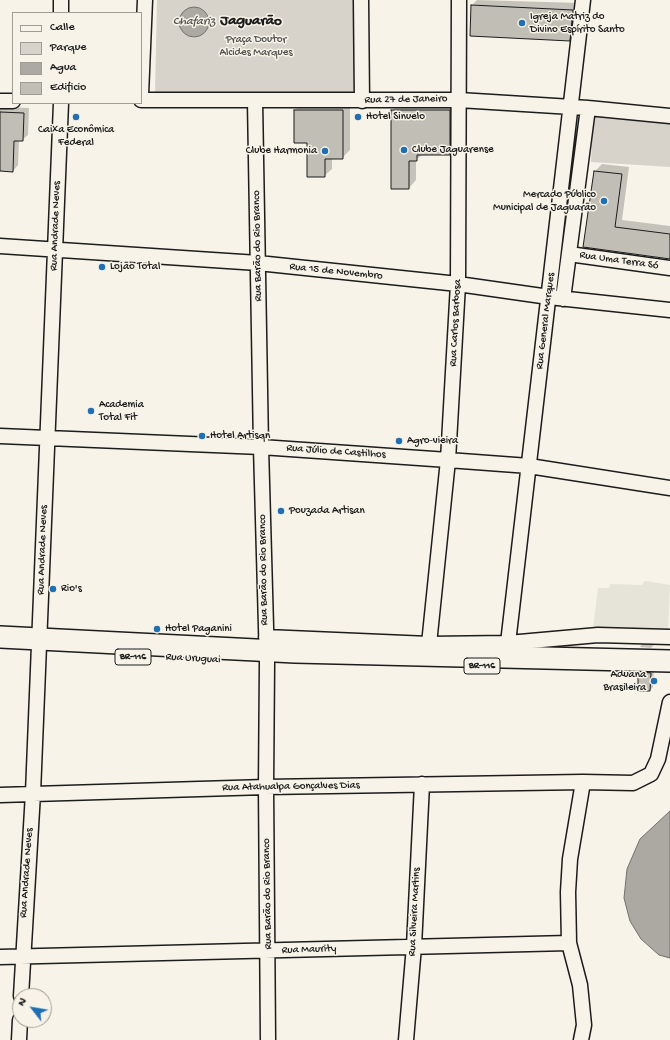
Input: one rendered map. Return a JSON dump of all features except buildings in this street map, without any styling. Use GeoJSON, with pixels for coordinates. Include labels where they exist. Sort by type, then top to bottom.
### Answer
{"type":"FeatureCollection","features":[{"type":"Feature","properties":{"kind":"highway","name":"Rua Uruguai"},"geometry":{"type":"LineString","coordinates":[[0,637],[39,646]]}},
{"type":"Feature","properties":{"kind":"highway","name":"Rua Uruguai"},"geometry":{"type":"LineString","coordinates":[[0,650],[39,646],[266,650]]}},
{"type":"Feature","properties":{"kind":"highway","name":"BR-116"},"geometry":{"type":"LineString","coordinates":[[266,650],[295,658],[670,669]]}},
{"type":"Feature","properties":{"kind":"highway","name":"BR-116"},"geometry":{"type":"LineString","coordinates":[[295,658],[670,661]]}},
{"type":"Feature","properties":{"kind":"street"},"geometry":{"type":"LineString","coordinates":[[61,0],[61,12]]}},
{"type":"Feature","properties":{"kind":"street"},"geometry":{"type":"LineString","coordinates":[[142,71],[145,0]]}},
{"type":"Feature","properties":{"kind":"street"},"geometry":{"type":"LineString","coordinates":[[361,0],[362,101]]}},
{"type":"Feature","properties":{"kind":"street","name":"Rua Carlos Barbosa"},"geometry":{"type":"LineString","coordinates":[[430,644],[448,460],[458,284],[459,0]]}},
{"type":"Feature","properties":{"kind":"street","name":"Rua General Marques"},"geometry":{"type":"LineString","coordinates":[[508,643],[572,107],[583,0]]}},
{"type":"Feature","properties":{"kind":"street"},"geometry":{"type":"LineString","coordinates":[[0,100],[12,100]]}},
{"type":"Feature","properties":{"kind":"street","name":"Rua 27 de Janeiro"},"geometry":{"type":"LineString","coordinates":[[142,100],[459,100],[588,108],[670,116]]}},
{"type":"Feature","properties":{"kind":"street","name":"Rua Barão do Rio Branco"},"geometry":{"type":"LineString","coordinates":[[256,100],[261,447],[266,650],[266,787],[269,952],[268,1040]]}},
{"type":"Feature","properties":{"kind":"street","name":"Rua Andrade Neves"},"geometry":{"type":"LineString","coordinates":[[21,988],[33,793],[46,438],[61,104]]}},
{"type":"Feature","properties":{"kind":"street"},"geometry":{"type":"LineString","coordinates":[[563,299],[588,108]]}},
{"type":"Feature","properties":{"kind":"street","name":"Rua 15 de Novembro"},"geometry":{"type":"LineString","coordinates":[[0,246],[258,263],[458,284],[563,299],[670,310]]}},
{"type":"Feature","properties":{"kind":"street","name":"Rua Uma Terra Só"},"geometry":{"type":"LineString","coordinates":[[569,254],[670,268]]}},
{"type":"Feature","properties":{"kind":"street","name":"Rua Júlio de Castilhos"},"geometry":{"type":"LineString","coordinates":[[0,436],[261,447],[529,466],[670,488]]}},
{"type":"Feature","properties":{"kind":"street"},"geometry":{"type":"LineString","coordinates":[[266,650],[430,644],[508,643],[598,635],[670,637]]}},
{"type":"Feature","properties":{"kind":"street","name":"Rua Atahualpa Gonçalves Dias"},"geometry":{"type":"LineString","coordinates":[[0,795],[266,787],[634,782],[651,774],[658,759],[670,702]]}},
{"type":"Feature","properties":{"kind":"street"},"geometry":{"type":"LineString","coordinates":[[581,1040],[584,1025],[580,985],[569,943],[568,892],[570,859],[583,782]]}},
{"type":"Feature","properties":{"kind":"street","name":"Rua Silveira Martins"},"geometry":{"type":"LineString","coordinates":[[406,1040],[414,946],[422,784]]}},
{"type":"Feature","properties":{"kind":"street","name":"Rua Maurity"},"geometry":{"type":"LineString","coordinates":[[0,958],[22,956],[269,952],[414,946],[569,943]]}},
{"type":"Feature","properties":{"kind":"street"},"geometry":{"type":"LineString","coordinates":[[20,1028],[20,1040]]}},
{"type":"Feature","properties":{"kind":"shaded area"},"geometry":{"type":"Polygon","coordinates":[[[645,581],[670,585],[668,632],[593,629],[598,588],[609,588],[610,584],[642,585],[645,581]]]}},
{"type":"Feature","properties":{"kind":"green space","name":"Praça Doutor Alcides Marques"},"geometry":{"type":"Polygon","coordinates":[[[157,0],[357,0],[357,94],[155,92],[157,0]]]}},
{"type":"Feature","properties":{"kind":"green space"},"geometry":{"type":"Polygon","coordinates":[[[593,112],[670,119],[670,167],[591,162],[593,112]]]}},
{"type":"Feature","properties":{"kind":"water","name":"Chafariz"},"geometry":{"type":"Polygon","coordinates":[[[194,7],[200,8],[208,16],[208,28],[200,36],[194,37],[188,36],[180,28],[179,22],[180,16],[188,8],[194,7]]]}},
{"type":"Feature","properties":{"kind":"water"},"geometry":{"type":"Polygon","coordinates":[[[670,811],[670,958],[659,955],[641,939],[630,921],[624,898],[627,869],[640,839],[670,811]]]}},
{"type":"Feature","properties":{"kind":"place","name":"Igreja Matriz do Divino Espírito Santo"},"geometry":{"type":"Point","coordinates":[522,23]}},
{"type":"Feature","properties":{"kind":"place","name":"Caixa Econômica Federal"},"geometry":{"type":"Point","coordinates":[76,117]}},
{"type":"Feature","properties":{"kind":"place","name":"Hotel Sinuelo"},"geometry":{"type":"Point","coordinates":[358,117]}},
{"type":"Feature","properties":{"kind":"place","name":"Clube Jaguarense"},"geometry":{"type":"Point","coordinates":[404,150]}},
{"type":"Feature","properties":{"kind":"place","name":"Clube Harmonia"},"geometry":{"type":"Point","coordinates":[325,151]}},
{"type":"Feature","properties":{"kind":"place","name":"Mercado Público Municipal de Jaguarão"},"geometry":{"type":"Point","coordinates":[604,201]}},
{"type":"Feature","properties":{"kind":"place","name":"Lojão Total"},"geometry":{"type":"Point","coordinates":[102,267]}},
{"type":"Feature","properties":{"kind":"place","name":"Academia Total Fit"},"geometry":{"type":"Point","coordinates":[91,411]}},
{"type":"Feature","properties":{"kind":"place","name":"Hotel Artisqn"},"geometry":{"type":"Point","coordinates":[202,436]}},
{"type":"Feature","properties":{"kind":"place","name":"Agro-vieira"},"geometry":{"type":"Point","coordinates":[399,441]}},
{"type":"Feature","properties":{"kind":"place","name":"Pouzada Artisan"},"geometry":{"type":"Point","coordinates":[281,511]}},
{"type":"Feature","properties":{"kind":"place","name":"Rio's"},"geometry":{"type":"Point","coordinates":[53,589]}},
{"type":"Feature","properties":{"kind":"place","name":"Hotel Paganini"},"geometry":{"type":"Point","coordinates":[157,629]}},
{"type":"Feature","properties":{"kind":"place","name":"Aduana Brasileira"},"geometry":{"type":"Point","coordinates":[654,681]}},
{"type":"Feature","properties":{"kind":"district","name":"Jaguarão"},"geometry":{"type":"Point","coordinates":[251,22]}}]}
